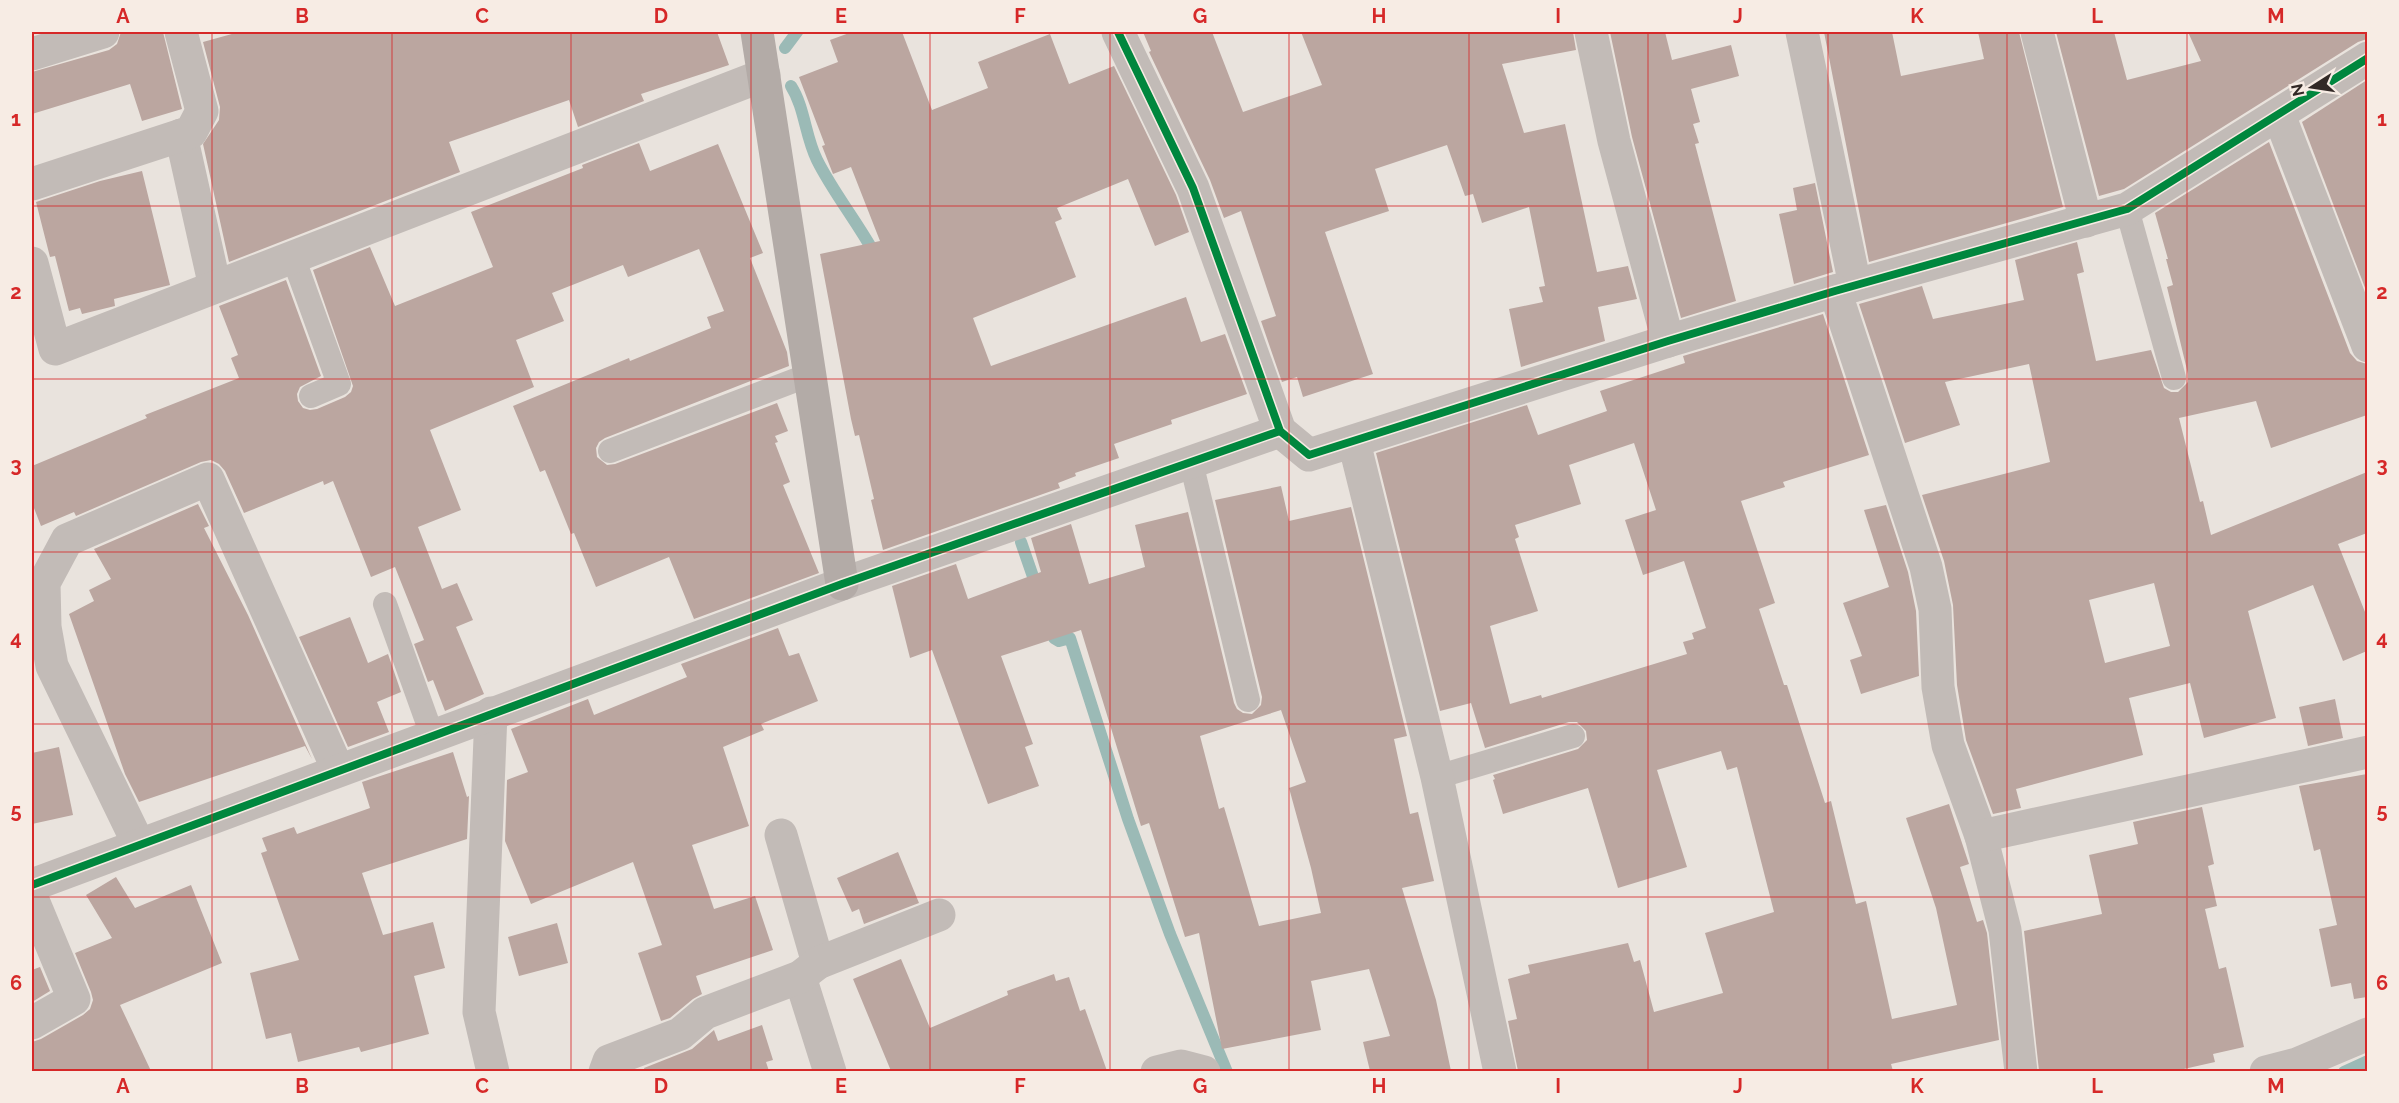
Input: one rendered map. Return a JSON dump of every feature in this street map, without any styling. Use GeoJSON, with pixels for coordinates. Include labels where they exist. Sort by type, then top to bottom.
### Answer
{"type":"FeatureCollection","features":[{"type":"Feature","properties":{"kind":"street"},"geometry":{"type":"LineString","coordinates":[[32,54],[103,32]]}},
{"type":"Feature","properties":{"kind":"street"},"geometry":{"type":"LineString","coordinates":[[32,184],[191,132],[202,111],[181,32]]}},
{"type":"Feature","properties":{"kind":"street"},"geometry":{"type":"LineString","coordinates":[[757,32],[842,584]]}},
{"type":"Feature","properties":{"kind":"street"},"geometry":{"type":"LineString","coordinates":[[1118,32],[1193,188],[1280,431],[1309,455],[1668,341],[1845,288],[2127,209],[2367,58]]}},
{"type":"Feature","properties":{"kind":"street"},"geometry":{"type":"LineString","coordinates":[[1591,32],[1614,141],[1668,341]]}},
{"type":"Feature","properties":{"kind":"street"},"geometry":{"type":"LineString","coordinates":[[1802,32],[1845,288],[1926,567],[1935,609],[1938,687],[1948,745],[1981,836],[2005,930],[2021,1071]]}},
{"type":"Feature","properties":{"kind":"street"},"geometry":{"type":"LineString","coordinates":[[2037,32],[2086,221]]}},
{"type":"Feature","properties":{"kind":"street"},"geometry":{"type":"LineString","coordinates":[[32,263],[55,348],[764,75]]}},
{"type":"Feature","properties":{"kind":"street"},"geometry":{"type":"LineString","coordinates":[[2279,115],[2367,346]]}},
{"type":"Feature","properties":{"kind":"street"},"geometry":{"type":"LineString","coordinates":[[181,135],[215,287]]}},
{"type":"Feature","properties":{"kind":"street"},"geometry":{"type":"LineString","coordinates":[[32,885],[842,584],[1280,431]]}},
{"type":"Feature","properties":{"kind":"street"},"geometry":{"type":"LineString","coordinates":[[1354,442],[1437,777],[1500,1071]]}},
{"type":"Feature","properties":{"kind":"street"},"geometry":{"type":"LineString","coordinates":[[139,845],[52,666],[45,627],[44,583],[67,540],[208,479],[338,770]]}},
{"type":"Feature","properties":{"kind":"street"},"geometry":{"type":"LineString","coordinates":[[491,713],[479,1012],[493,1071]]}},
{"type":"Feature","properties":{"kind":"street"},"geometry":{"type":"LineString","coordinates":[[1981,836],[2367,752]]}},
{"type":"Feature","properties":{"kind":"street"},"geometry":{"type":"LineString","coordinates":[[781,835],[830,1071]]}},
{"type":"Feature","properties":{"kind":"street"},"geometry":{"type":"LineString","coordinates":[[32,898],[74,999],[32,1023]]}},
{"type":"Feature","properties":{"kind":"street"},"geometry":{"type":"LineString","coordinates":[[605,1071],[609,1061],[680,1034],[705,1013],[939,915]]}},
{"type":"Feature","properties":{"kind":"street"},"geometry":{"type":"LineString","coordinates":[[2287,1069],[2367,1035]]}},
{"type":"Feature","properties":{"kind":"street"},"geometry":{"type":"LineString","coordinates":[[1157,1071],[1181,1066],[1204,1071]]}},
{"type":"Feature","properties":{"kind":"lane"},"geometry":{"type":"LineString","coordinates":[[2127,209],[2174,378]]}},
{"type":"Feature","properties":{"kind":"lane"},"geometry":{"type":"LineString","coordinates":[[292,257],[339,384],[311,396]]}},
{"type":"Feature","properties":{"kind":"lane"},"geometry":{"type":"LineString","coordinates":[[610,451],[809,375]]}},
{"type":"Feature","properties":{"kind":"lane"},"geometry":{"type":"LineString","coordinates":[[1191,462],[1248,700]]}},
{"type":"Feature","properties":{"kind":"lane"},"geometry":{"type":"LineString","coordinates":[[385,604],[432,735]]}},
{"type":"Feature","properties":{"kind":"lane"},"geometry":{"type":"LineString","coordinates":[[1437,777],[1573,736]]}},
{"type":"Feature","properties":{"kind":"building"},"geometry":{"type":"Polygon","coordinates":[[[121,32],[163,32],[182,109],[142,121],[130,84],[32,114],[32,72],[109,50],[117,44],[121,32]]]}},
{"type":"Feature","properties":{"kind":"building"},"geometry":{"type":"Polygon","coordinates":[[[239,32],[717,32],[729,65],[641,94],[644,101],[578,127],[569,100],[449,142],[460,172],[229,262],[203,144],[219,120],[220,107],[203,42],[239,32]]]}},
{"type":"Feature","properties":{"kind":"building"},"geometry":{"type":"Polygon","coordinates":[[[852,32],[902,32],[932,110],[988,88],[978,62],[1050,34],[1069,84],[1114,66],[1176,195],[1189,232],[1155,246],[1128,179],[1057,208],[1062,219],[1055,222],[1076,277],[973,318],[991,366],[1186,297],[1201,342],[1225,334],[1247,394],[1171,420],[1172,424],[1114,444],[1119,458],[1075,473],[1076,476],[1058,483],[1060,488],[883,550],[859,435],[855,436],[851,419],[820,254],[880,241],[851,167],[833,174],[822,146],[825,145],[799,77],[838,62],[830,40],[852,32]]]}},
{"type":"Feature","properties":{"kind":"building"},"geometry":{"type":"Polygon","coordinates":[[[1143,32],[1212,32],[1243,112],[1322,85],[1301,32],[1573,32],[1576,50],[1502,64],[1524,133],[1565,124],[1597,272],[1628,266],[1637,299],[1598,307],[1605,341],[1521,367],[1509,309],[1543,302],[1539,287],[1545,286],[1529,207],[1482,223],[1473,194],[1465,196],[1447,145],[1375,169],[1389,211],[1325,232],[1373,374],[1303,397],[1297,377],[1282,382],[1261,321],[1276,316],[1241,211],[1224,218],[1210,180],[1149,52],[1151,51],[1143,32]]]}},
{"type":"Feature","properties":{"kind":"building"},"geometry":{"type":"Polygon","coordinates":[[[1610,32],[1665,32],[1672,60],[1731,45],[1739,76],[1691,89],[1700,122],[1693,124],[1699,143],[1695,144],[1736,301],[1681,318],[1632,137],[1610,32]]]}},
{"type":"Feature","properties":{"kind":"building"},"geometry":{"type":"Polygon","coordinates":[[[1824,32],[1892,32],[1901,76],[1984,59],[1978,32],[2019,32],[2063,207],[1869,262],[1824,32]]]}},
{"type":"Feature","properties":{"kind":"building"},"geometry":{"type":"Polygon","coordinates":[[[2056,32],[2114,32],[2127,80],[2201,61],[2188,32],[2367,32],[2367,39],[2358,42],[2124,189],[2099,196],[2056,32]]]}},
{"type":"Feature","properties":{"kind":"building"},"geometry":{"type":"Polygon","coordinates":[[[2367,80],[2367,293],[2302,122],[2367,80]]]}},
{"type":"Feature","properties":{"kind":"building"},"geometry":{"type":"Polygon","coordinates":[[[2269,142],[2350,353],[2357,361],[2367,364],[2367,415],[2271,448],[2256,401],[2179,418],[2200,502],[2203,501],[2211,535],[2367,472],[2367,533],[2338,544],[2367,617],[2367,651],[2343,661],[2313,585],[2248,611],[2276,718],[2204,738],[2190,683],[2129,698],[2143,755],[2016,789],[2021,808],[1993,814],[1966,740],[1957,685],[1953,605],[1944,561],[1922,495],[2050,462],[2029,364],[1945,382],[1960,425],[1905,443],[1859,304],[1922,286],[1933,319],[2024,300],[2015,260],[2077,242],[2084,272],[2077,274],[2096,361],[2151,350],[2164,388],[2171,392],[2178,392],[2188,382],[2188,374],[2167,287],[2173,285],[2166,259],[2168,259],[2155,213],[2269,142]],[[2154,583],[2089,600],[2105,663],[2170,646],[2154,583]]]}},
{"type":"Feature","properties":{"kind":"building"},"geometry":{"type":"Polygon","coordinates":[[[639,143],[650,171],[718,144],[763,253],[750,258],[787,352],[789,366],[605,438],[596,448],[597,457],[607,465],[615,464],[777,403],[788,431],[775,436],[778,442],[775,443],[790,482],[783,485],[819,573],[694,619],[669,557],[596,587],[545,470],[540,472],[513,406],[629,358],[630,361],[711,328],[707,317],[724,311],[699,249],[628,277],[623,265],[552,293],[564,321],[516,340],[534,387],[430,430],[461,510],[418,527],[442,589],[457,583],[473,620],[456,627],[484,694],[445,711],[433,680],[428,682],[414,644],[424,640],[395,567],[371,577],[333,481],[324,485],[323,481],[244,513],[225,471],[211,460],[201,462],[76,516],[74,512],[41,526],[32,503],[32,466],[147,418],[145,415],[239,378],[231,358],[238,355],[219,306],[286,280],[321,376],[300,387],[297,394],[298,401],[303,408],[317,409],[345,397],[351,392],[353,386],[313,270],[370,247],[395,306],[493,267],[471,212],[583,168],[582,165],[639,143]]]}},
{"type":"Feature","properties":{"kind":"building"},"geometry":{"type":"Polygon","coordinates":[[[142,171],[170,285],[114,299],[115,306],[82,314],[80,308],[69,311],[55,256],[50,257],[36,202],[100,181],[142,171]]]}},
{"type":"Feature","properties":{"kind":"building"},"geometry":{"type":"Polygon","coordinates":[[[1815,183],[1833,272],[1794,284],[1779,214],[1797,210],[1793,188],[1815,183]]]}},
{"type":"Feature","properties":{"kind":"building"},"geometry":{"type":"Polygon","coordinates":[[[1823,314],[1869,455],[1783,482],[1785,487],[1741,501],[1775,603],[1759,609],[1784,685],[1787,685],[1825,803],[1831,801],[1856,904],[1866,901],[1892,1019],[1957,1005],[1936,908],[1906,818],[1949,804],[1969,864],[1960,867],[1977,922],[1983,920],[1987,933],[1999,1040],[1891,1064],[1893,1071],[1518,1071],[1508,1021],[1517,1019],[1508,979],[1530,973],[1528,965],[1628,943],[1634,962],[1640,960],[1654,1012],[1723,993],[1705,933],[1774,912],[1737,767],[1727,770],[1721,751],[1657,770],[1687,867],[1618,888],[1588,788],[1503,814],[1493,775],[1578,749],[1587,740],[1586,731],[1577,722],[1569,722],[1485,748],[1471,703],[1440,711],[1376,453],[1527,405],[1538,435],[1607,411],[1600,391],[1685,363],[1683,356],[1823,314]],[[1634,443],[1569,465],[1581,504],[1515,525],[1519,537],[1515,539],[1538,611],[1490,626],[1510,704],[1541,695],[1542,698],[1687,654],[1683,642],[1694,639],[1692,633],[1706,628],[1684,561],[1643,575],[1625,520],[1656,510],[1634,443]]]}},
{"type":"Feature","properties":{"kind":"building"},"geometry":{"type":"Polygon","coordinates":[[[1281,486],[1289,521],[1351,507],[1407,736],[1394,739],[1410,814],[1418,812],[1434,881],[1402,888],[1436,1000],[1451,1071],[1370,1071],[1363,1042],[1390,1036],[1369,969],[1311,981],[1321,1030],[1222,1049],[1199,933],[1185,937],[1149,823],[1141,826],[1081,630],[1001,656],[1033,744],[1025,747],[1039,786],[988,804],[932,650],[910,658],[892,586],[956,564],[968,599],[1041,572],[1031,538],[1071,524],[1089,584],[1145,567],[1135,525],[1188,512],[1234,703],[1243,713],[1252,714],[1261,705],[1262,697],[1215,500],[1281,486]],[[1281,710],[1200,736],[1219,809],[1224,807],[1259,926],[1321,913],[1289,788],[1306,782],[1281,710]]]}},
{"type":"Feature","properties":{"kind":"building"},"geometry":{"type":"Polygon","coordinates":[[[198,504],[209,526],[204,528],[248,615],[312,759],[305,746],[139,802],[125,774],[69,614],[94,601],[89,590],[111,579],[94,549],[198,504]]]}},
{"type":"Feature","properties":{"kind":"building"},"geometry":{"type":"Polygon","coordinates":[[[1886,505],[1908,572],[1916,611],[1919,676],[1861,694],[1850,660],[1862,656],[1843,603],[1889,587],[1864,510],[1886,505]]]}},
{"type":"Feature","properties":{"kind":"building"},"geometry":{"type":"Polygon","coordinates":[[[350,617],[368,663],[388,654],[401,692],[377,702],[389,732],[348,747],[299,637],[350,617]]]}},
{"type":"Feature","properties":{"kind":"building"},"geometry":{"type":"Polygon","coordinates":[[[778,628],[789,656],[799,653],[818,701],[761,724],[764,730],[723,747],[749,826],[692,845],[714,909],[755,896],[773,950],[696,976],[702,994],[670,1018],[661,1021],[638,953],[662,945],[633,862],[531,904],[505,841],[507,780],[528,772],[511,729],[588,699],[594,715],[687,677],[681,664],[778,628]]]}},
{"type":"Feature","properties":{"kind":"building"},"geometry":{"type":"Polygon","coordinates":[[[2335,699],[2343,738],[2308,746],[2299,707],[2335,699]]]}},
{"type":"Feature","properties":{"kind":"building"},"geometry":{"type":"Polygon","coordinates":[[[59,747],[73,815],[32,824],[32,753],[59,747]]]}},
{"type":"Feature","properties":{"kind":"building"},"geometry":{"type":"Polygon","coordinates":[[[453,752],[467,797],[469,796],[467,839],[362,873],[383,935],[433,922],[445,968],[414,976],[429,1034],[361,1052],[359,1047],[298,1062],[291,1033],[266,1039],[250,973],[299,960],[261,853],[267,851],[262,838],[294,827],[297,834],[370,808],[362,782],[453,752]]]}},
{"type":"Feature","properties":{"kind":"building"},"geometry":{"type":"Polygon","coordinates":[[[2367,774],[2367,997],[2354,999],[2351,983],[2331,987],[2319,929],[2337,925],[2320,849],[2314,851],[2299,786],[2367,774]]]}},
{"type":"Feature","properties":{"kind":"building"},"geometry":{"type":"Polygon","coordinates":[[[2202,807],[2214,864],[2208,866],[2217,906],[2205,909],[2219,969],[2226,967],[2244,1047],[2213,1054],[2215,1062],[2175,1071],[2039,1071],[2024,931],[2102,914],[2089,855],[2138,844],[2133,822],[2202,807]]]}},
{"type":"Feature","properties":{"kind":"building"},"geometry":{"type":"Polygon","coordinates":[[[898,852],[919,903],[864,924],[859,909],[852,912],[837,878],[898,852]]]}},
{"type":"Feature","properties":{"kind":"building"},"geometry":{"type":"Polygon","coordinates":[[[116,877],[135,908],[191,885],[222,963],[120,1005],[151,1071],[32,1071],[32,1042],[41,1039],[90,1009],[93,1000],[91,992],[75,953],[112,938],[86,895],[116,877]]]}},
{"type":"Feature","properties":{"kind":"building"},"geometry":{"type":"Polygon","coordinates":[[[557,923],[568,963],[519,976],[508,937],[557,923]]]}},
{"type":"Feature","properties":{"kind":"building"},"geometry":{"type":"Polygon","coordinates":[[[901,959],[930,1028],[1008,995],[1007,991],[1054,974],[1056,981],[1069,977],[1080,1011],[1085,1009],[1107,1071],[891,1071],[853,979],[901,959]]]}},
{"type":"Feature","properties":{"kind":"building"},"geometry":{"type":"Polygon","coordinates":[[[40,967],[50,991],[32,1002],[32,970],[40,967]]]}},
{"type":"Feature","properties":{"kind":"building"},"geometry":{"type":"Polygon","coordinates":[[[762,1025],[773,1060],[766,1062],[769,1071],[645,1071],[644,1068],[692,1049],[714,1030],[718,1041],[762,1025]]]}},
{"type":"Feature","properties":{"kind":"waterway"},"geometry":{"type":"LineString","coordinates":[[785,48],[797,32]]}},
{"type":"Feature","properties":{"kind":"waterway"},"geometry":{"type":"LineString","coordinates":[[791,86],[799,103],[817,160],[877,258]]}},
{"type":"Feature","properties":{"kind":"waterway"},"geometry":{"type":"LineString","coordinates":[[1021,542],[1038,591]]}},
{"type":"Feature","properties":{"kind":"waterway"},"geometry":{"type":"LineString","coordinates":[[1049,624],[1054,638],[1059,641],[1070,638],[1128,819],[1170,934],[1227,1072]]}},
{"type":"Feature","properties":{"kind":"waterway"},"geometry":{"type":"LineString","coordinates":[[2344,1072],[2368,1061]]}},
{"type":"Feature","properties":{"kind":"cycle path"},"geometry":{"type":"LineString","coordinates":[[1118,32],[1193,188],[1280,431],[1309,455],[1668,341],[1835,291],[2127,209],[2368,58]]}},
{"type":"Feature","properties":{"kind":"cycle path"},"geometry":{"type":"LineString","coordinates":[[32,885],[842,584],[1280,431]]}}]}
